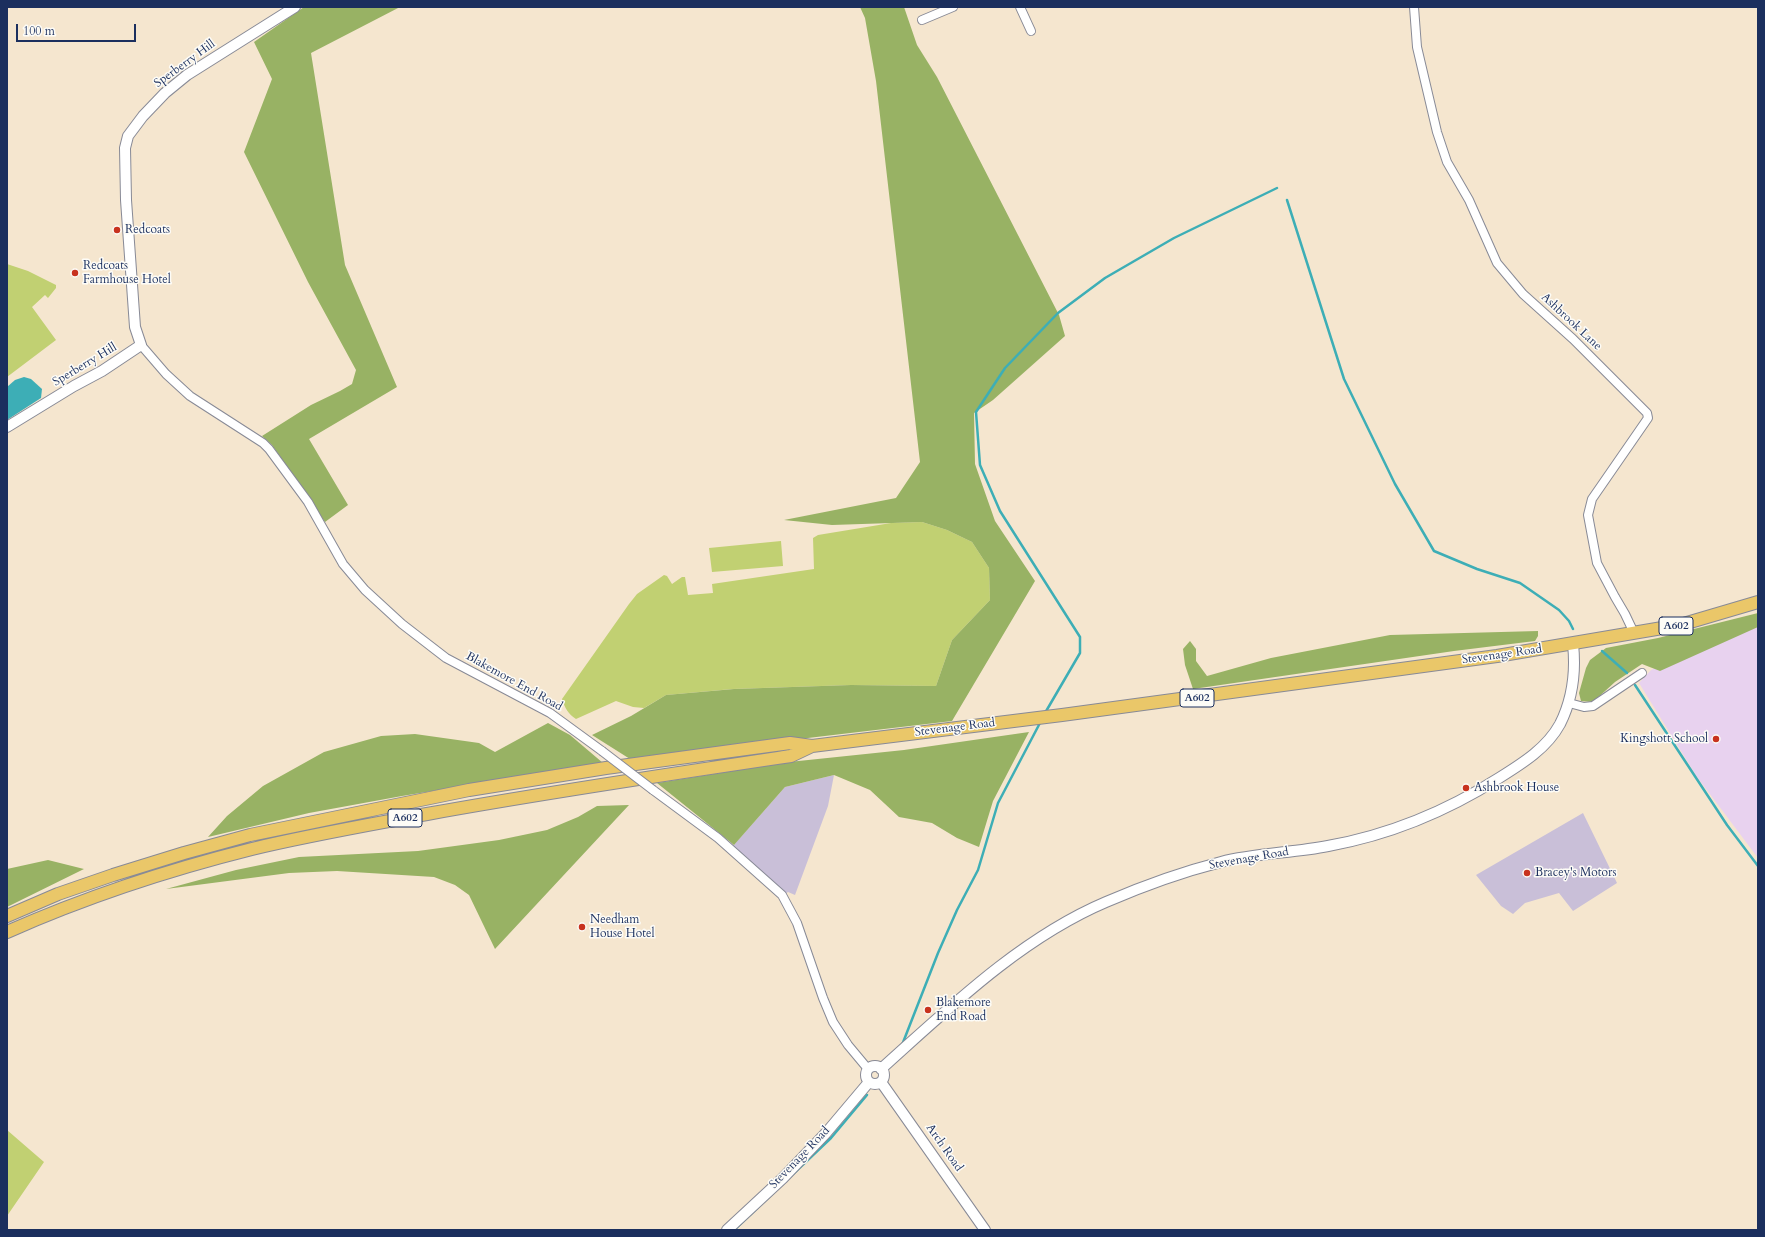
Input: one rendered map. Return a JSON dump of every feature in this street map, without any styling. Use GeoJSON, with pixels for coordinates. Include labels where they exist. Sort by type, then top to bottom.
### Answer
{"type":"FeatureCollection","features":[{"type":"Feature","properties":{"kind":"main road","name":"Stevenage Road"},"geometry":{"type":"LineString","coordinates":[[812,746],[1331,680],[1573,644],[1680,625],[1758,602]]}},
{"type":"Feature","properties":{"kind":"main road","name":"A602"},"geometry":{"type":"LineString","coordinates":[[7,916],[58,894],[113,875],[184,853],[250,835],[469,790],[599,769],[790,743],[812,746]]}},
{"type":"Feature","properties":{"kind":"main road","name":"A602"},"geometry":{"type":"LineString","coordinates":[[7,932],[64,907],[122,887],[253,849],[479,805],[791,756],[812,746]]}},
{"type":"Feature","properties":{"kind":"street","name":"Sperberry Hill"},"geometry":{"type":"LineString","coordinates":[[7,427],[74,386],[102,371],[141,345],[135,327],[126,200],[125,148],[128,136],[143,116],[165,93],[187,75],[296,7]]}},
{"type":"Feature","properties":{"kind":"street"},"geometry":{"type":"LineString","coordinates":[[922,20],[953,7]]}},
{"type":"Feature","properties":{"kind":"street"},"geometry":{"type":"LineString","coordinates":[[1020,7],[1031,32]]}},
{"type":"Feature","properties":{"kind":"street","name":"Ashbrook Lane"},"geometry":{"type":"LineString","coordinates":[[1414,7],[1417,48],[1437,132],[1448,162],[1469,200],[1497,263],[1523,294],[1573,339],[1647,413],[1648,418],[1641,430],[1592,499],[1588,514],[1597,563],[1626,614],[1634,633]]}},
{"type":"Feature","properties":{"kind":"street","name":"Blakemore End Road"},"geometry":{"type":"LineString","coordinates":[[141,345],[171,378],[190,396],[266,446],[308,502],[343,564],[365,590],[402,624],[446,658],[550,713],[718,838],[782,895],[797,923],[833,1022],[848,1045],[868,1069]]}},
{"type":"Feature","properties":{"kind":"street","name":"Stevenage Road"},"geometry":{"type":"LineString","coordinates":[[881,1068],[1000,966],[1046,934],[1091,910],[1155,882],[1222,861],[1328,846],[1365,838],[1443,810],[1467,798],[1538,752],[1559,725],[1569,703],[1574,682],[1573,644]]}},
{"type":"Feature","properties":{"kind":"street"},"geometry":{"type":"LineString","coordinates":[[1569,703],[1584,707],[1594,706],[1642,673]]}},
{"type":"Feature","properties":{"kind":"street"},"geometry":{"type":"LineString","coordinates":[[872,1066],[881,1068],[884,1073],[884,1078],[881,1082],[877,1084],[869,1082],[866,1073],[868,1069],[872,1066]]}},
{"type":"Feature","properties":{"kind":"street","name":"Stevenage Road"},"geometry":{"type":"LineString","coordinates":[[727,1230],[789,1172],[826,1133],[869,1082]]}},
{"type":"Feature","properties":{"kind":"street","name":"Arch Road"},"geometry":{"type":"LineString","coordinates":[[881,1082],[985,1230]]}},
{"type":"Feature","properties":{"kind":"shaded area","name":"Kingshott School"},"geometry":{"type":"Polygon","coordinates":[[[1758,621],[1758,858],[1697,777],[1639,683],[1651,670],[1758,621]]]}},
{"type":"Feature","properties":{"kind":"shaded area"},"geometry":{"type":"Polygon","coordinates":[[[834,775],[828,806],[795,895],[788,892],[784,895],[772,881],[732,847],[785,787],[834,775]]]}},
{"type":"Feature","properties":{"kind":"shaded area"},"geometry":{"type":"Polygon","coordinates":[[[1583,813],[1617,883],[1573,911],[1559,893],[1525,903],[1513,914],[1501,906],[1476,875],[1583,813]]]}},
{"type":"Feature","properties":{"kind":"green space"},"geometry":{"type":"Polygon","coordinates":[[[304,7],[400,7],[311,53],[345,265],[397,387],[309,439],[348,505],[325,522],[272,445],[262,436],[311,405],[352,384],[356,370],[308,282],[244,152],[272,79],[254,42],[304,7]]]}},
{"type":"Feature","properties":{"kind":"green space"},"geometry":{"type":"Polygon","coordinates":[[[860,7],[904,7],[917,45],[937,77],[1059,315],[1065,336],[993,400],[974,413],[975,464],[995,521],[1035,581],[952,721],[630,759],[592,735],[631,716],[666,695],[734,689],[851,685],[936,686],[952,640],[990,600],[989,568],[972,542],[947,530],[922,522],[832,525],[784,520],[896,498],[920,462],[876,81],[865,18],[860,7]]]}},
{"type":"Feature","properties":{"kind":"green space"},"geometry":{"type":"Polygon","coordinates":[[[7,264],[28,271],[56,285],[56,288],[48,298],[45,295],[32,307],[56,340],[7,377],[7,264]]]}},
{"type":"Feature","properties":{"kind":"green space"},"geometry":{"type":"Polygon","coordinates":[[[922,522],[947,530],[972,542],[989,568],[990,600],[952,640],[936,686],[851,685],[733,689],[666,695],[644,708],[633,707],[616,701],[576,719],[566,708],[562,699],[629,604],[637,594],[664,575],[667,576],[672,584],[682,577],[685,577],[688,595],[713,593],[712,584],[814,569],[813,538],[818,535],[891,523],[922,522]]]}},
{"type":"Feature","properties":{"kind":"green space"},"geometry":{"type":"Polygon","coordinates":[[[781,541],[783,566],[712,572],[709,548],[781,541]]]}},
{"type":"Feature","properties":{"kind":"green space"},"geometry":{"type":"Polygon","coordinates":[[[1758,613],[1758,627],[1660,671],[1642,664],[1615,682],[1593,702],[1581,701],[1579,693],[1586,668],[1590,660],[1606,648],[1658,638],[1758,613]]]}},
{"type":"Feature","properties":{"kind":"green space"},"geometry":{"type":"Polygon","coordinates":[[[1538,631],[1538,636],[1535,641],[1454,651],[1193,689],[1185,665],[1183,649],[1190,641],[1196,649],[1196,661],[1207,676],[1271,658],[1390,635],[1538,631]]]}},
{"type":"Feature","properties":{"kind":"green space"},"geometry":{"type":"Polygon","coordinates":[[[548,723],[570,735],[603,763],[309,813],[208,837],[227,816],[263,786],[324,752],[381,736],[415,734],[479,743],[495,752],[548,723]]]}},
{"type":"Feature","properties":{"kind":"green space"},"geometry":{"type":"Polygon","coordinates":[[[1029,732],[993,801],[979,847],[957,838],[932,823],[899,817],[870,790],[834,775],[785,787],[734,845],[657,783],[789,762],[904,750],[1029,732]]]}},
{"type":"Feature","properties":{"kind":"green space"},"geometry":{"type":"Polygon","coordinates":[[[629,805],[495,949],[469,895],[455,885],[434,877],[337,871],[289,873],[166,889],[236,870],[299,857],[418,851],[499,840],[547,830],[578,817],[597,806],[629,805]]]}},
{"type":"Feature","properties":{"kind":"green space"},"geometry":{"type":"Polygon","coordinates":[[[48,860],[84,869],[7,907],[7,869],[48,860]]]}},
{"type":"Feature","properties":{"kind":"green space"},"geometry":{"type":"Polygon","coordinates":[[[7,1130],[44,1162],[7,1216],[7,1130]]]}},
{"type":"Feature","properties":{"kind":"water"},"geometry":{"type":"Polygon","coordinates":[[[24,377],[31,379],[42,389],[41,398],[7,420],[7,387],[15,380],[24,377]]]}},
{"type":"Feature","properties":{"kind":"waterway"},"geometry":{"type":"LineString","coordinates":[[1045,713],[1080,653],[1080,637],[1000,511],[980,465],[976,412],[1005,368],[1058,313],[1105,278],[1174,238],[1277,188]]}},
{"type":"Feature","properties":{"kind":"waterway"},"geometry":{"type":"LineString","coordinates":[[1287,200],[1344,379],[1395,484],[1434,551],[1477,569],[1520,583],[1559,610],[1569,621],[1573,629]]}},
{"type":"Feature","properties":{"kind":"waterway"},"geometry":{"type":"LineString","coordinates":[[1602,651],[1627,673]]}},
{"type":"Feature","properties":{"kind":"waterway"},"geometry":{"type":"LineString","coordinates":[[1635,685],[1727,825],[1758,866]]}},
{"type":"Feature","properties":{"kind":"waterway"},"geometry":{"type":"LineString","coordinates":[[902,1045],[938,953],[957,910],[978,870],[998,803],[1041,721]]}},
{"type":"Feature","properties":{"kind":"waterway"},"geometry":{"type":"LineString","coordinates":[[734,1230],[831,1138],[867,1095]]}},
{"type":"Feature","properties":{"kind":"place","name":"Redcoats"},"geometry":{"type":"Point","coordinates":[117,230]}},
{"type":"Feature","properties":{"kind":"place","name":"Redcoats Farmhouse Hotel"},"geometry":{"type":"Point","coordinates":[75,273]}},
{"type":"Feature","properties":{"kind":"place","name":"Kingshott School"},"geometry":{"type":"Point","coordinates":[1716,739]}},
{"type":"Feature","properties":{"kind":"place","name":"Ashbrook House"},"geometry":{"type":"Point","coordinates":[1466,788]}},
{"type":"Feature","properties":{"kind":"place","name":"Bracey's Motors"},"geometry":{"type":"Point","coordinates":[1527,873]}},
{"type":"Feature","properties":{"kind":"place","name":"Needham House Hotel"},"geometry":{"type":"Point","coordinates":[582,927]}},
{"type":"Feature","properties":{"kind":"place","name":"Blakemore End Road"},"geometry":{"type":"Point","coordinates":[928,1010]}}]}
